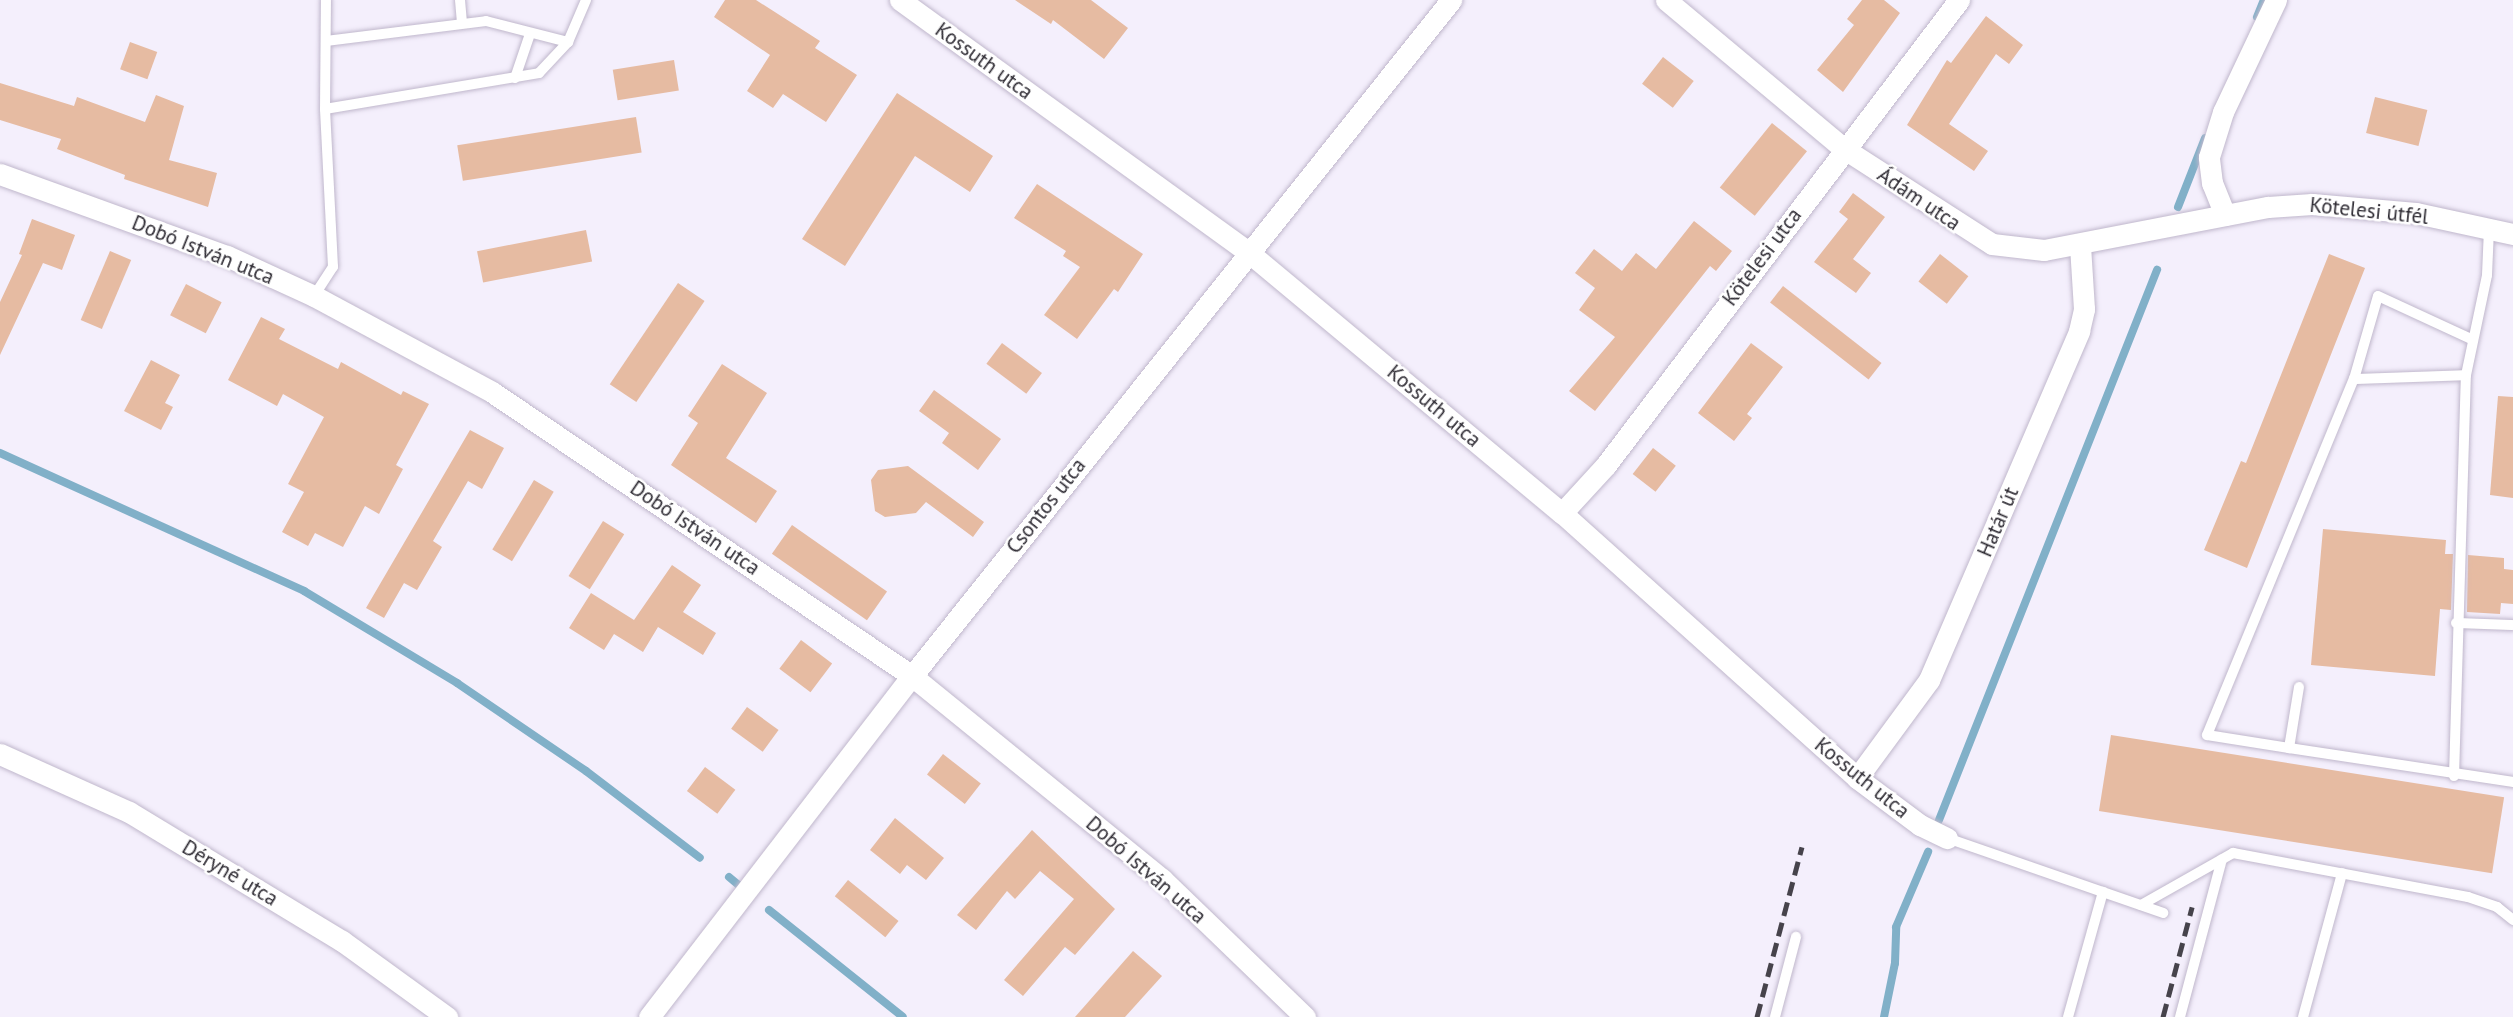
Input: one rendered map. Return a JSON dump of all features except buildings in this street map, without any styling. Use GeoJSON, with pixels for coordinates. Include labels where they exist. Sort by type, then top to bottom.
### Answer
{"type":"FeatureCollection","features":[{"type":"Feature","properties":{"kind":"street","name":"Kossuth utca"},"geometry":{"type":"LineString","coordinates":[[900,0],[1247,251],[1562,513],[1857,778],[1920,825],[1947,838]]}},
{"type":"Feature","properties":{"kind":"street","name":"Csontos utca"},"geometry":{"type":"LineString","coordinates":[[649,1017],[912,676],[1247,251],[1451,0]]}},
{"type":"Feature","properties":{"kind":"street","name":"Ádám utca"},"geometry":{"type":"LineString","coordinates":[[1667,0],[1843,148],[1992,244],[2044,250],[2225,215]]}},
{"type":"Feature","properties":{"kind":"street","name":"Kötelesi utca"},"geometry":{"type":"LineString","coordinates":[[1562,513],[1606,466],[1843,148],[1959,0]]}},
{"type":"Feature","properties":{"kind":"street"},"geometry":{"type":"LineString","coordinates":[[2225,215],[2212,183],[2209,156],[2223,112],[2276,0]]}},
{"type":"Feature","properties":{"kind":"street","name":"Dobó István utca"},"geometry":{"type":"LineString","coordinates":[[0,174],[227,256],[314,296],[492,392],[912,676],[1162,879],[1305,1017]]}},
{"type":"Feature","properties":{"kind":"street","name":"Kötelesi útfél"},"geometry":{"type":"LineString","coordinates":[[2225,215],[2268,207],[2339,204],[2416,213],[2513,234]]}},
{"type":"Feature","properties":{"kind":"street","name":"Határ út"},"geometry":{"type":"LineString","coordinates":[[1857,778],[1929,680],[2069,354],[2084,309],[2080,245]]}},
{"type":"Feature","properties":{"kind":"street","name":"Déryné utca"},"geometry":{"type":"LineString","coordinates":[[0,754],[129,812],[342,941],[447,1017]]}},
{"type":"Feature","properties":{"kind":"lane"},"geometry":{"type":"LineString","coordinates":[[314,296],[333,267],[325,109],[326,0]]}},
{"type":"Feature","properties":{"kind":"lane"},"geometry":{"type":"LineString","coordinates":[[460,0],[462,22]]}},
{"type":"Feature","properties":{"kind":"lane"},"geometry":{"type":"LineString","coordinates":[[325,109],[515,78],[546,69],[568,42],[586,0]]}},
{"type":"Feature","properties":{"kind":"lane"},"geometry":{"type":"LineString","coordinates":[[326,41],[462,22],[498,23],[530,34],[568,42]]}},
{"type":"Feature","properties":{"kind":"lane"},"geometry":{"type":"LineString","coordinates":[[515,78],[530,34]]}},
{"type":"Feature","properties":{"kind":"lane"},"geometry":{"type":"LineString","coordinates":[[2454,776],[2456,624],[2466,375],[2471,339],[2487,275],[2490,229]]}},
{"type":"Feature","properties":{"kind":"lane"},"geometry":{"type":"LineString","coordinates":[[2471,339],[2378,296],[2354,379],[2207,735],[2454,776],[2513,782]]}},
{"type":"Feature","properties":{"kind":"lane"},"geometry":{"type":"LineString","coordinates":[[2354,379],[2466,375]]}},
{"type":"Feature","properties":{"kind":"lane"},"geometry":{"type":"LineString","coordinates":[[2456,624],[2513,625]]}},
{"type":"Feature","properties":{"kind":"lane"},"geometry":{"type":"LineString","coordinates":[[2290,748],[2299,687]]}},
{"type":"Feature","properties":{"kind":"lane"},"geometry":{"type":"LineString","coordinates":[[1947,838],[2163,913]]}},
{"type":"Feature","properties":{"kind":"lane"},"geometry":{"type":"LineString","coordinates":[[2141,905],[2233,853],[2468,897],[2497,907],[2513,920]]}},
{"type":"Feature","properties":{"kind":"lane"},"geometry":{"type":"LineString","coordinates":[[2179,1017],[2222,859]]}},
{"type":"Feature","properties":{"kind":"lane"},"geometry":{"type":"LineString","coordinates":[[2303,1017],[2342,873]]}},
{"type":"Feature","properties":{"kind":"lane"},"geometry":{"type":"LineString","coordinates":[[2068,1017],[2103,892]]}},
{"type":"Feature","properties":{"kind":"lane"},"geometry":{"type":"LineString","coordinates":[[1775,1017],[1796,937]]}},
{"type":"Feature","properties":{"kind":"waterway"},"geometry":{"type":"LineString","coordinates":[[2257,17],[2264,0]]}},
{"type":"Feature","properties":{"kind":"waterway"},"geometry":{"type":"LineString","coordinates":[[2178,207],[2205,138]]}},
{"type":"Feature","properties":{"kind":"waterway"},"geometry":{"type":"LineString","coordinates":[[1939,820],[2157,270]]}},
{"type":"Feature","properties":{"kind":"waterway"},"geometry":{"type":"LineString","coordinates":[[0,453],[304,591],[457,683],[586,771],[700,858]]}},
{"type":"Feature","properties":{"kind":"waterway"},"geometry":{"type":"LineString","coordinates":[[1884,1017],[1895,963],[1896,927],[1928,852]]}},
{"type":"Feature","properties":{"kind":"waterway"},"geometry":{"type":"LineString","coordinates":[[729,877],[742,888]]}},
{"type":"Feature","properties":{"kind":"waterway"},"geometry":{"type":"LineString","coordinates":[[769,910],[903,1017]]}},
{"type":"Feature","properties":{"kind":"railway"},"geometry":{"type":"LineString","coordinates":[[1757,1017],[1802,847]]}},
{"type":"Feature","properties":{"kind":"railway"},"geometry":{"type":"LineString","coordinates":[[2163,1017],[2192,907]]}}]}
